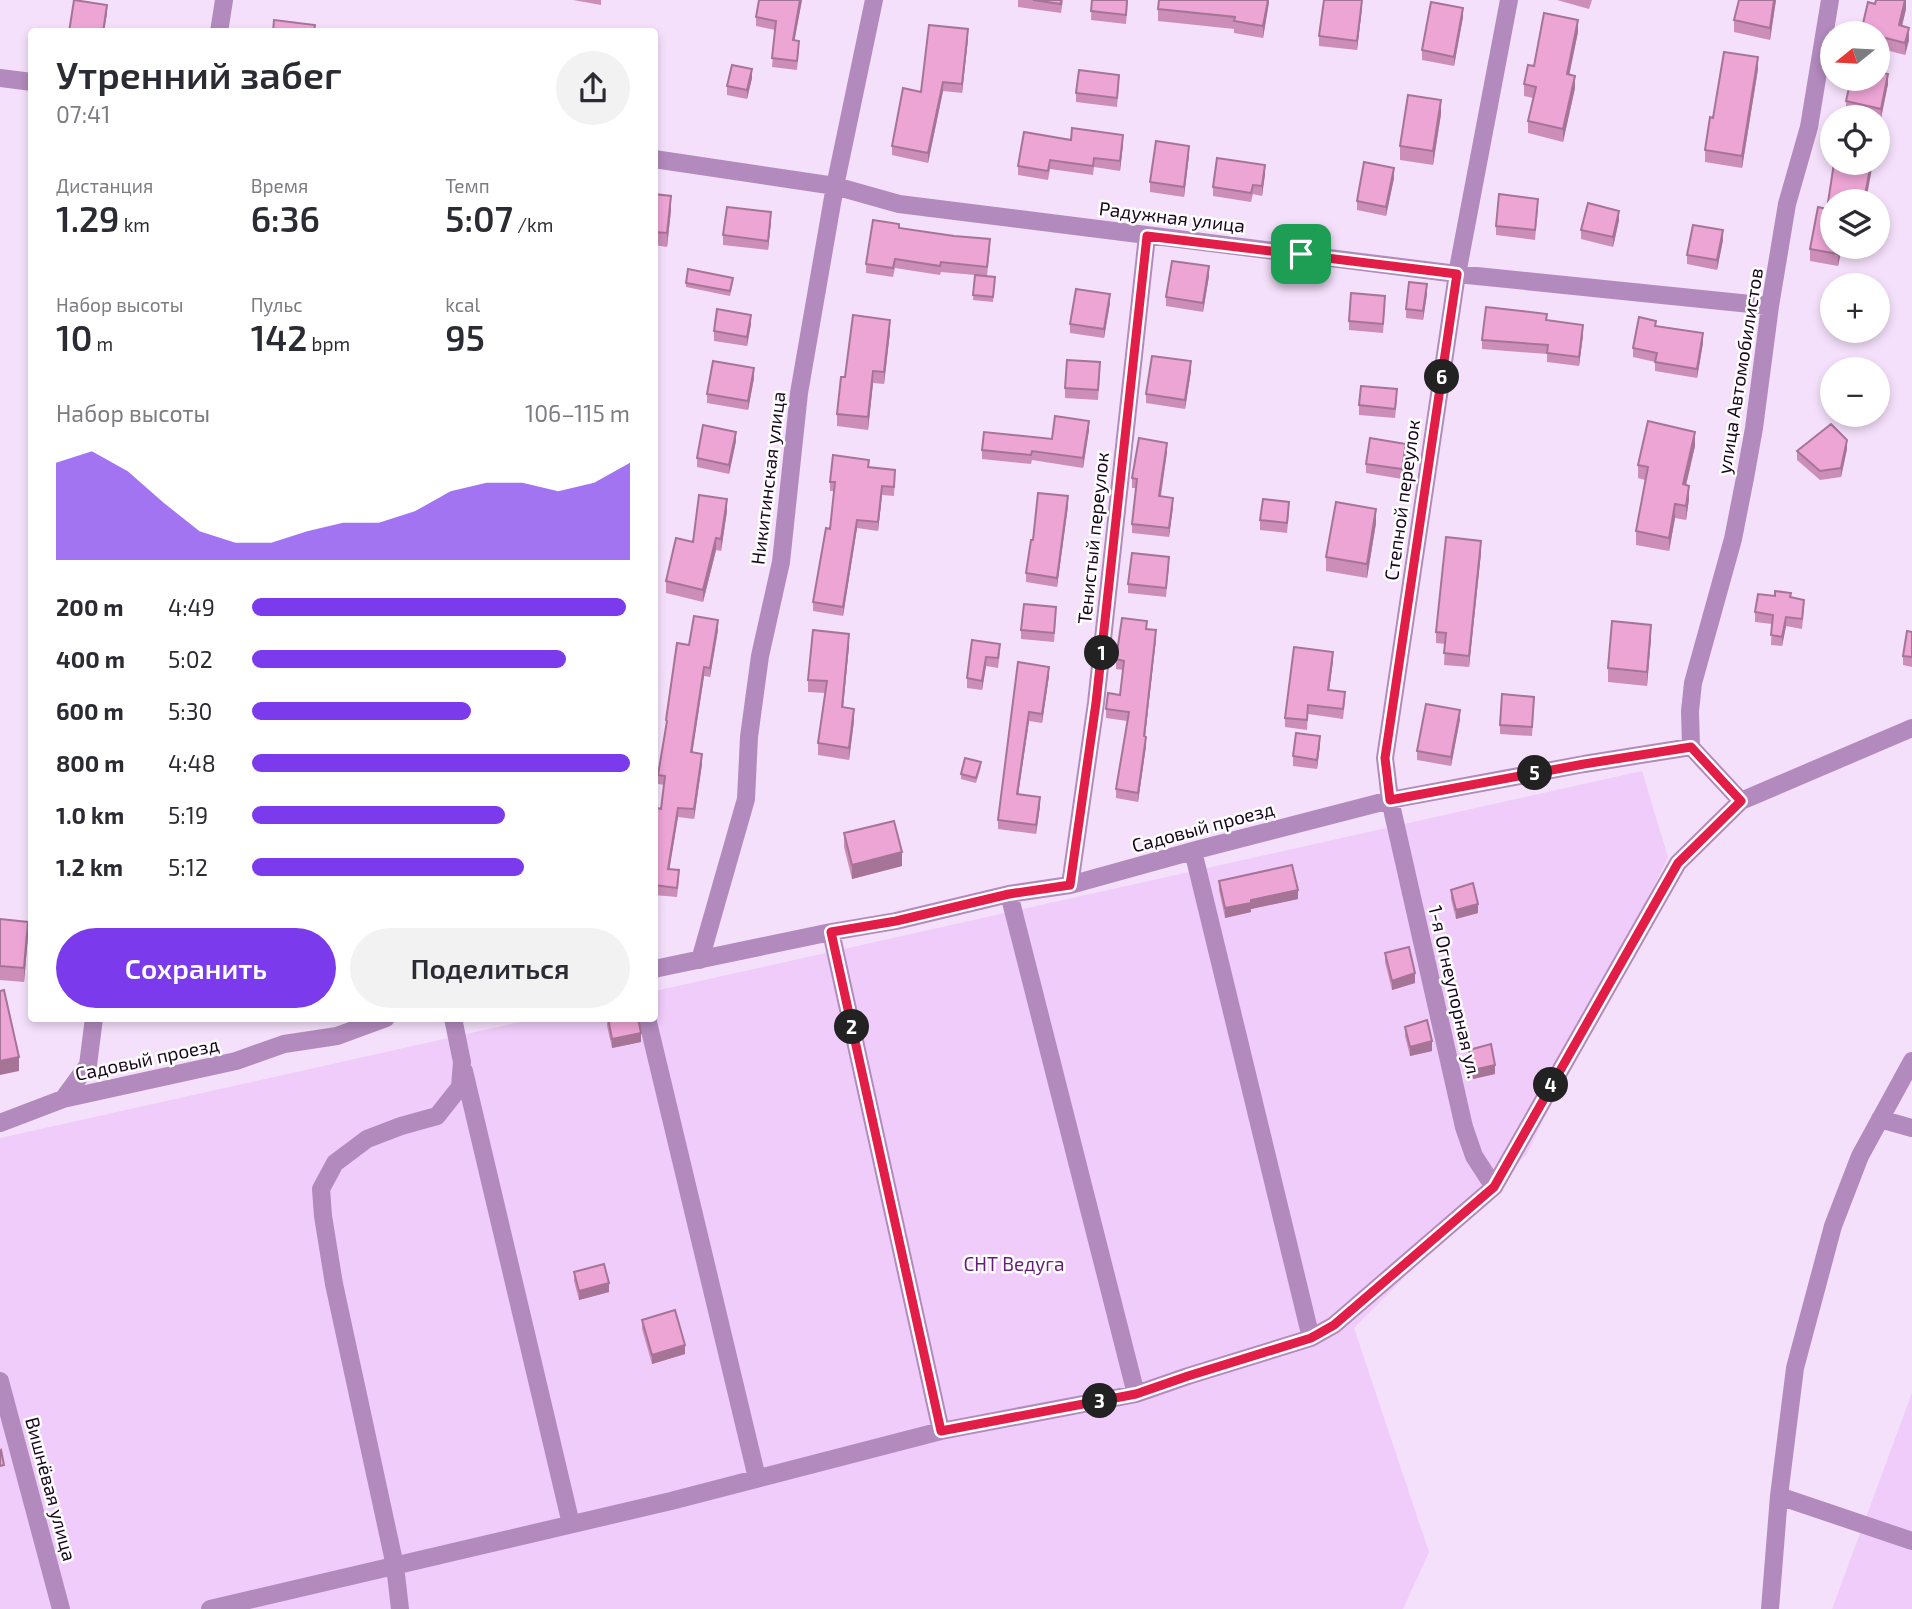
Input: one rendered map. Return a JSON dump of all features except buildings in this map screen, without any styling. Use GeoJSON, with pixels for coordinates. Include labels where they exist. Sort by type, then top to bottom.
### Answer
{"type":"FeatureCollection","features":[{"type":"Feature","properties":{"kind":"street"},"geometry":{"type":"LineString","coordinates":[[220,28],[225,0]]}},
{"type":"Feature","properties":{"kind":"street","name":"Никитинская улица"},"geometry":{"type":"LineString","coordinates":[[701,960],[746,799],[749,737],[760,656],[781,562],[799,393],[835,186],[874,0]]}},
{"type":"Feature","properties":{"kind":"street","name":"Степной переулок"},"geometry":{"type":"LineString","coordinates":[[1390,800],[1385,758],[1457,274],[1509,0]]}},
{"type":"Feature","properties":{"kind":"street","name":"улица Автомобилистов"},"geometry":{"type":"LineString","coordinates":[[1691,747],[1690,711],[1693,684],[1733,539],[1754,428],[1787,204],[1809,127],[1830,0]]}},
{"type":"Feature","properties":{"kind":"street"},"geometry":{"type":"LineString","coordinates":[[0,78],[28,82]]}},
{"type":"Feature","properties":{"kind":"street","name":"Радужная улица"},"geometry":{"type":"LineString","coordinates":[[658,160],[835,186],[899,204],[1457,274],[1770,306]]}},
{"type":"Feature","properties":{"kind":"street","name":"Тенистый переулок"},"geometry":{"type":"LineString","coordinates":[[1070,885],[1096,703],[1147,236]]}},
{"type":"Feature","properties":{"kind":"street"},"geometry":{"type":"LineString","coordinates":[[220,1608],[571,1524],[941,1431],[1136,1394],[1311,1338],[1334,1325],[1494,1187],[1678,863],[1741,801],[1912,728]]}},
{"type":"Feature","properties":{"kind":"street"},"geometry":{"type":"LineString","coordinates":[[1691,747],[1741,801]]}},
{"type":"Feature","properties":{"kind":"street","name":"Садовый проезд"},"geometry":{"type":"LineString","coordinates":[[658,968],[896,921],[1009,894],[1070,885],[1390,800],[1691,747]]}},
{"type":"Feature","properties":{"kind":"street","name":"1-я Огнеупорная ул."},"geometry":{"type":"LineString","coordinates":[[1390,800],[1464,1127],[1474,1156],[1494,1187]]}},
{"type":"Feature","properties":{"kind":"street"},"geometry":{"type":"LineString","coordinates":[[1193,851],[1311,1338]]}},
{"type":"Feature","properties":{"kind":"street"},"geometry":{"type":"LineString","coordinates":[[1009,894],[1136,1394]]}},
{"type":"Feature","properties":{"kind":"street"},"geometry":{"type":"LineString","coordinates":[[831,932],[941,1431]]}},
{"type":"Feature","properties":{"kind":"street"},"geometry":{"type":"LineString","coordinates":[[63,1099],[88,1065],[93,1022]]}},
{"type":"Feature","properties":{"kind":"street","name":"Садовый проезд"},"geometry":{"type":"LineString","coordinates":[[0,1123],[63,1099],[236,1061],[284,1044],[337,1036],[375,1022]]}},
{"type":"Feature","properties":{"kind":"street"},"geometry":{"type":"LineString","coordinates":[[454,1022],[571,1524]]}},
{"type":"Feature","properties":{"kind":"street"},"geometry":{"type":"LineString","coordinates":[[648,1022],[757,1478]]}},
{"type":"Feature","properties":{"kind":"street"},"geometry":{"type":"LineString","coordinates":[[1770,1609],[1779,1496],[1795,1368],[1833,1226],[1860,1156],[1912,1061]]}},
{"type":"Feature","properties":{"kind":"street"},"geometry":{"type":"LineString","coordinates":[[400,1609],[395,1566],[334,1284],[321,1189],[335,1163],[367,1139],[437,1116],[460,1087],[462,1062]]}},
{"type":"Feature","properties":{"kind":"street"},"geometry":{"type":"LineString","coordinates":[[1880,1119],[1912,1128]]}},
{"type":"Feature","properties":{"kind":"street","name":"Вишнёвая улица"},"geometry":{"type":"LineString","coordinates":[[0,1381],[61,1609]]}},
{"type":"Feature","properties":{"kind":"street"},"geometry":{"type":"LineString","coordinates":[[1779,1496],[1912,1541]]}},
{"type":"Feature","properties":{"kind":"green space","name":"СНТ Ведуга"},"geometry":{"type":"Polygon","coordinates":[[[1642,771],[1668,857],[1527,1154],[1354,1328],[1429,1552],[1403,1609],[0,1609],[0,1138],[521,1022],[658,1022],[658,990],[1642,771]]]}},
{"type":"Feature","properties":{"kind":"green space"},"geometry":{"type":"Polygon","coordinates":[[[1912,1393],[1912,1609],[1832,1609],[1912,1393]]]}},
{"type":"Feature","properties":{"kind":"route"},"geometry":{"type":"LineString","coordinates":[[1147,236],[1301,254],[1457,274],[1385,758],[1390,800],[1691,747],[1741,801],[1678,863],[1494,1187],[1334,1325],[1311,1338],[1136,1394],[941,1431],[831,932],[896,921],[1009,894],[1070,885],[1096,703],[1147,236]]}}]}
